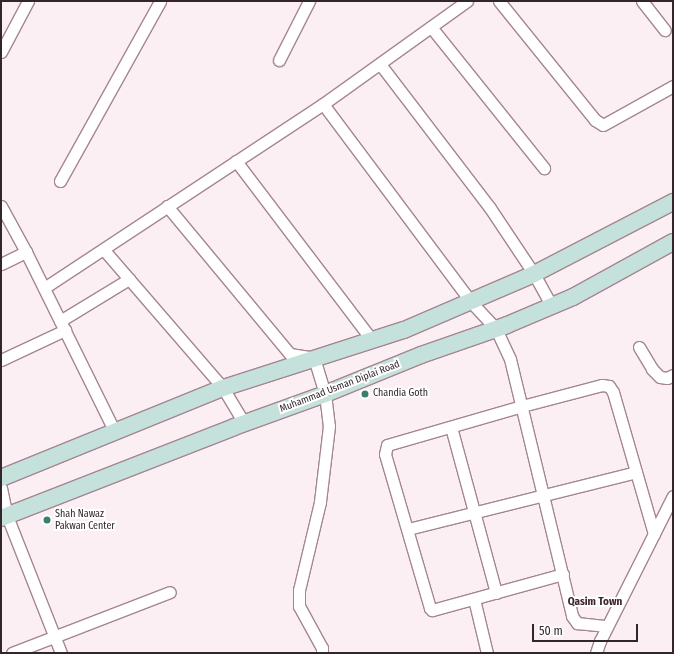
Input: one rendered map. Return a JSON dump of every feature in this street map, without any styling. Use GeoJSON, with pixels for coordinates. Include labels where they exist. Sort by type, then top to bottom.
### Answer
{"type":"FeatureCollection","features":[{"type":"Feature","properties":{"kind":"street"},"geometry":{"type":"LineString","coordinates":[[1,52],[28,1]]}},
{"type":"Feature","properties":{"kind":"street"},"geometry":{"type":"LineString","coordinates":[[60,181],[160,1]]}},
{"type":"Feature","properties":{"kind":"street"},"geometry":{"type":"LineString","coordinates":[[279,60],[309,1]]}},
{"type":"Feature","properties":{"kind":"street"},"geometry":{"type":"LineString","coordinates":[[44,288],[104,250],[166,206],[323,104],[467,1]]}},
{"type":"Feature","properties":{"kind":"street"},"geometry":{"type":"LineString","coordinates":[[499,1],[595,120],[603,125],[673,86]]}},
{"type":"Feature","properties":{"kind":"street"},"geometry":{"type":"LineString","coordinates":[[642,1],[665,30]]}},
{"type":"Feature","properties":{"kind":"street"},"geometry":{"type":"LineString","coordinates":[[431,27],[544,168]]}},
{"type":"Feature","properties":{"kind":"street"},"geometry":{"type":"LineString","coordinates":[[380,64],[490,208],[534,274],[552,306]]}},
{"type":"Feature","properties":{"kind":"street"},"geometry":{"type":"LineString","coordinates":[[323,104],[471,302],[496,329],[510,359],[572,616],[577,623],[607,626]]}},
{"type":"Feature","properties":{"kind":"street"},"geometry":{"type":"LineString","coordinates":[[236,161],[371,339]]}},
{"type":"Feature","properties":{"kind":"street"},"geometry":{"type":"LineString","coordinates":[[1,478],[223,388],[371,339],[404,330],[534,274],[673,202]]}},
{"type":"Feature","properties":{"kind":"street"},"geometry":{"type":"LineString","coordinates":[[1,206],[26,252],[115,432]]}},
{"type":"Feature","properties":{"kind":"street"},"geometry":{"type":"LineString","coordinates":[[166,206],[290,354],[314,358]]}},
{"type":"Feature","properties":{"kind":"street","name":"Muhammad Usman Diplai Road"},"geometry":{"type":"LineString","coordinates":[[4,517],[244,423],[325,394],[420,355],[496,329],[552,306],[573,297],[673,242]]}},
{"type":"Feature","properties":{"kind":"street"},"geometry":{"type":"LineString","coordinates":[[104,250],[223,388],[244,423]]}},
{"type":"Feature","properties":{"kind":"street"},"geometry":{"type":"LineString","coordinates":[[1,264],[26,252]]}},
{"type":"Feature","properties":{"kind":"street"},"geometry":{"type":"LineString","coordinates":[[1,360],[62,325],[129,279]]}},
{"type":"Feature","properties":{"kind":"street"},"geometry":{"type":"LineString","coordinates":[[639,347],[652,369],[660,377],[667,378],[673,375]]}},
{"type":"Feature","properties":{"kind":"street"},"geometry":{"type":"LineString","coordinates":[[314,358],[325,394],[329,426],[320,502],[299,590],[299,606],[322,648],[322,653]]}},
{"type":"Feature","properties":{"kind":"street"},"geometry":{"type":"LineString","coordinates":[[563,574],[436,611],[430,608],[385,454],[387,446],[522,406],[602,385],[609,386],[613,392],[654,534]]}},
{"type":"Feature","properties":{"kind":"street"},"geometry":{"type":"LineString","coordinates":[[451,427],[496,593]]}},
{"type":"Feature","properties":{"kind":"street"},"geometry":{"type":"LineString","coordinates":[[408,529],[543,494],[636,472]]}},
{"type":"Feature","properties":{"kind":"street"},"geometry":{"type":"LineString","coordinates":[[1,488],[4,517],[61,653]]}},
{"type":"Feature","properties":{"kind":"street"},"geometry":{"type":"LineString","coordinates":[[596,653],[607,626],[673,496]]}},
{"type":"Feature","properties":{"kind":"street"},"geometry":{"type":"LineString","coordinates":[[12,653],[170,592]]}},
{"type":"Feature","properties":{"kind":"street"},"geometry":{"type":"LineString","coordinates":[[474,599],[487,653]]}},
{"type":"Feature","properties":{"kind":"place","name":"Chandia Goth"},"geometry":{"type":"Point","coordinates":[365,394]}},
{"type":"Feature","properties":{"kind":"place","name":"Shah Nawaz Pakwan Center"},"geometry":{"type":"Point","coordinates":[47,520]}},
{"type":"Feature","properties":{"kind":"district","name":"Qasim Town"},"geometry":{"type":"Point","coordinates":[595,602]}}]}
